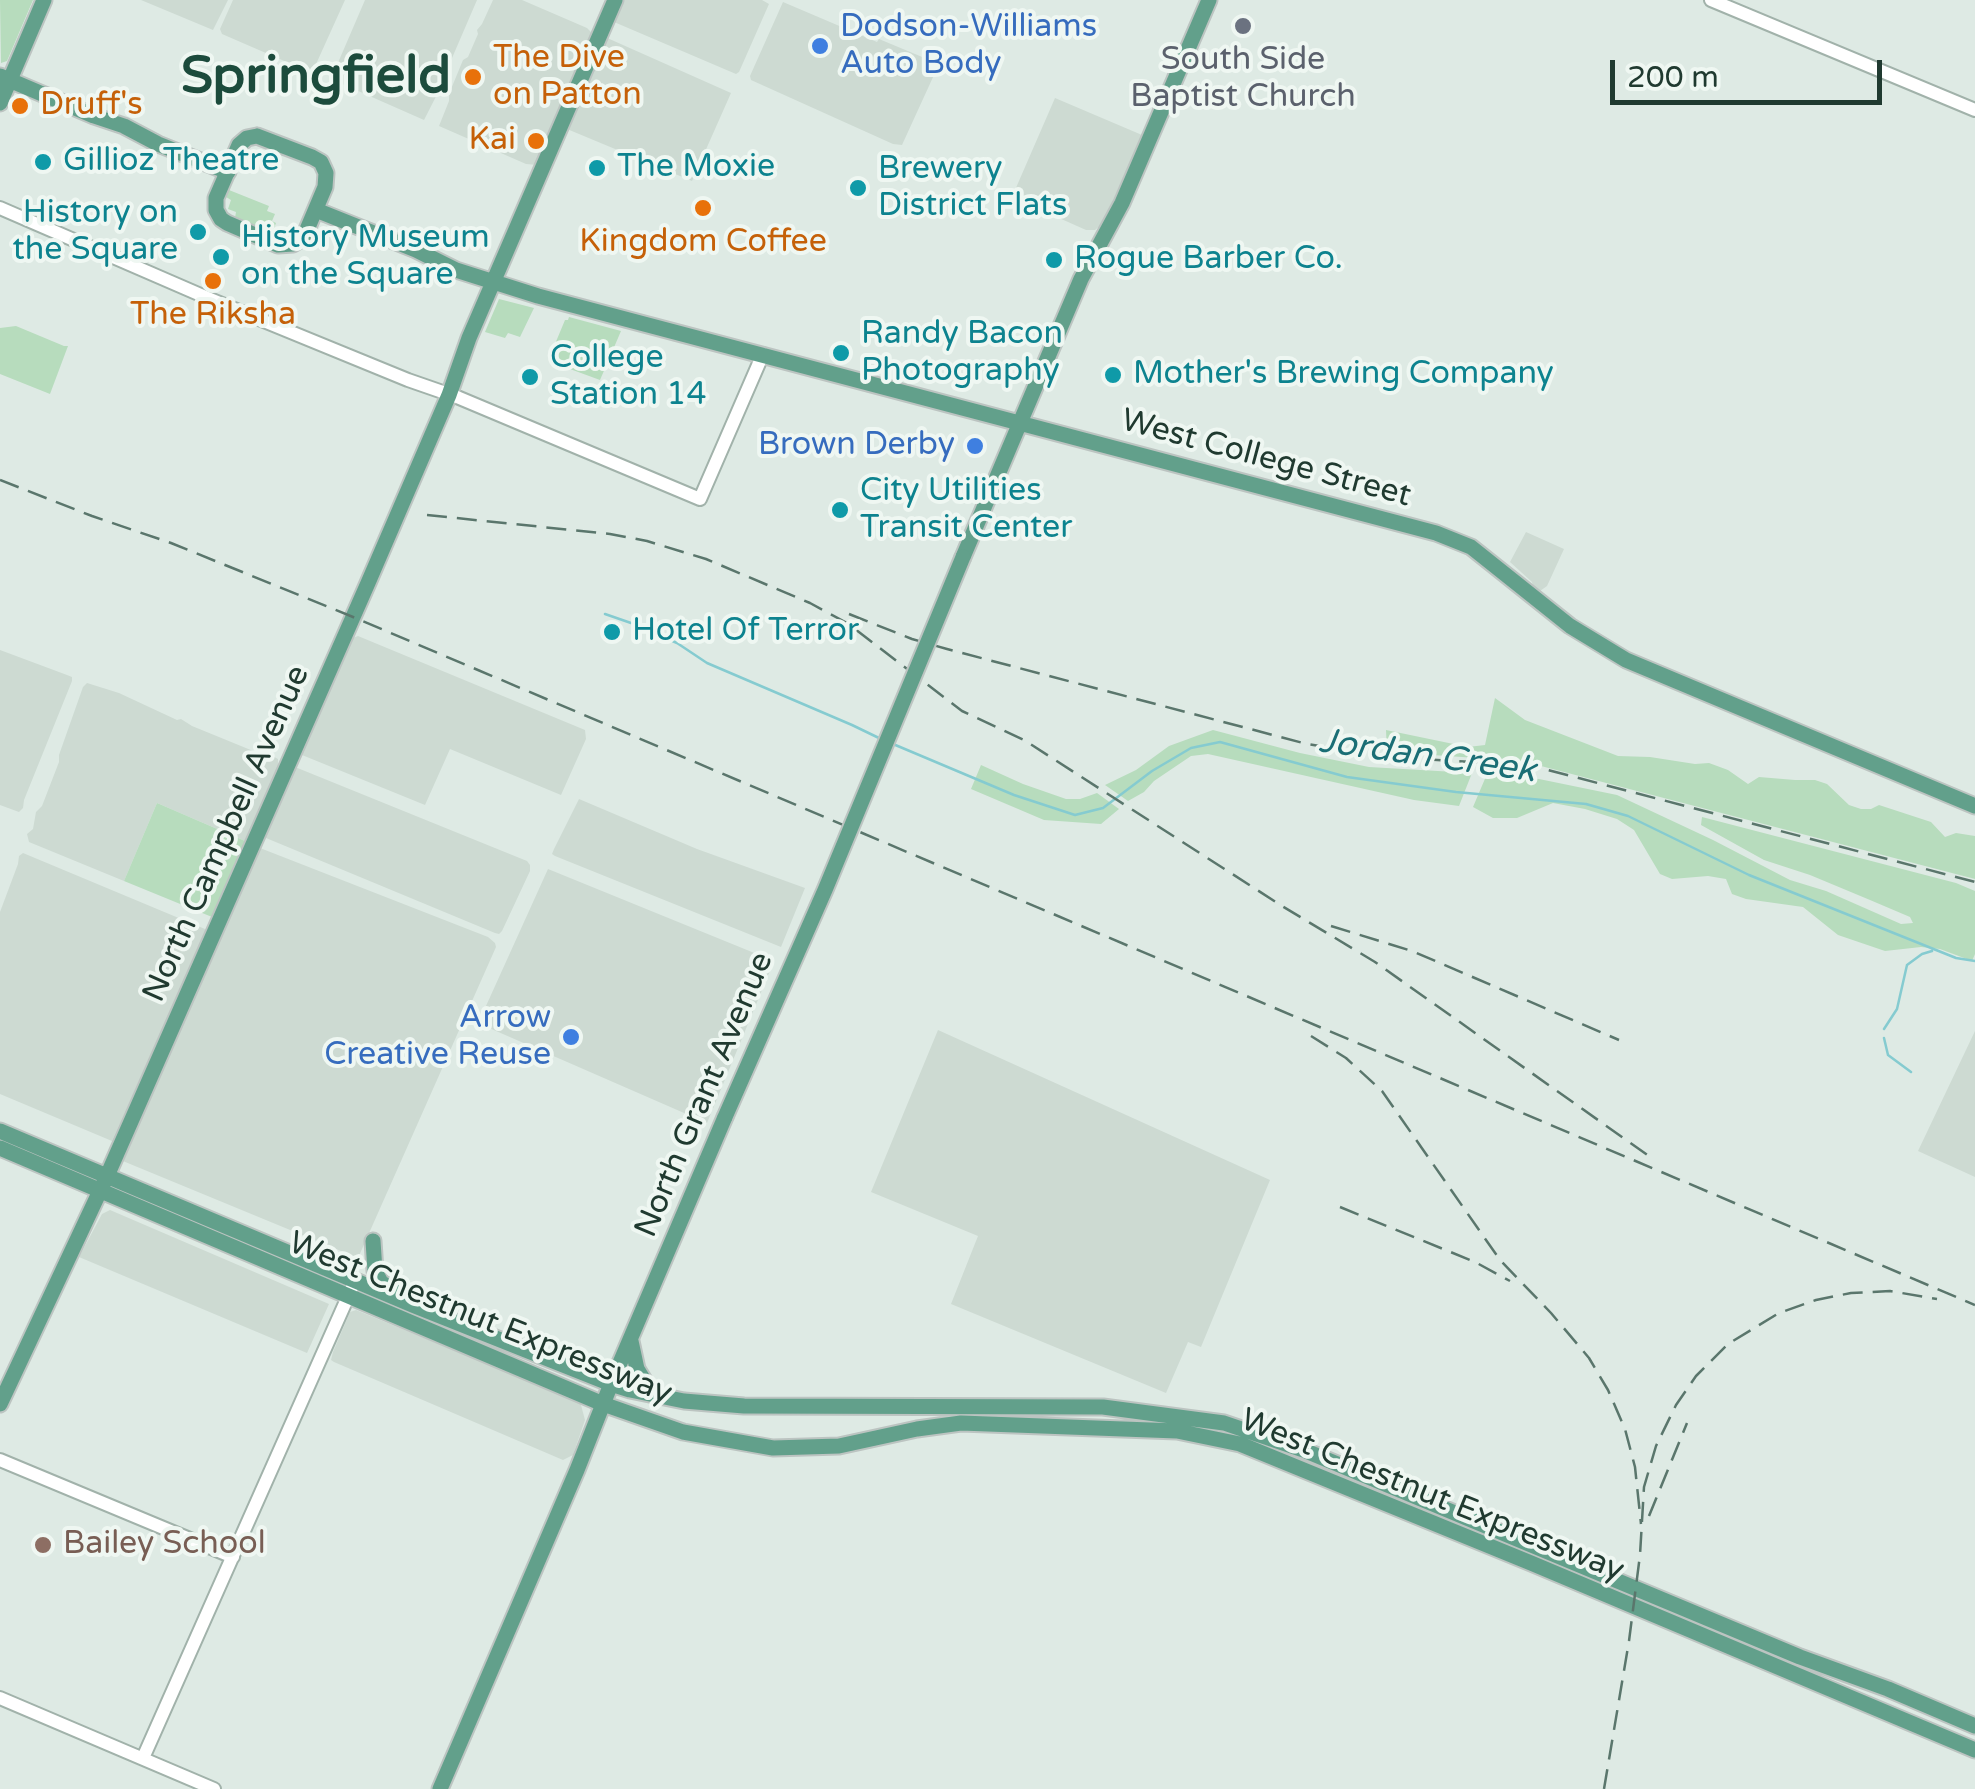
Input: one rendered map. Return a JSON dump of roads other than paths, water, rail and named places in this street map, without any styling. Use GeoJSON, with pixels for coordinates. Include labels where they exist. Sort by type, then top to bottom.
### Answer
{"type":"FeatureCollection","features":[{"type":"Feature","properties":{"kind":"main road"},"geometry":{"type":"LineString","coordinates":[[0,102],[5,78],[44,0]]}},
{"type":"Feature","properties":{"kind":"main road","name":"North Campbell Avenue"},"geometry":{"type":"LineString","coordinates":[[0,1404],[103,1183],[353,617],[449,394],[468,338],[615,0]]}},
{"type":"Feature","properties":{"kind":"main road","name":"North Grant Avenue"},"geometry":{"type":"LineString","coordinates":[[440,1789],[825,890],[1019,423],[1085,270],[1126,195],[1208,0]]}},
{"type":"Feature","properties":{"kind":"main road"},"geometry":{"type":"LineString","coordinates":[[5,78],[228,172]]}},
{"type":"Feature","properties":{"kind":"main road"},"geometry":{"type":"LineString","coordinates":[[254,136],[266,137],[324,166],[325,187],[316,210],[301,239],[278,245],[228,224],[219,216],[215,204],[240,145],[254,136]]}},
{"type":"Feature","properties":{"kind":"main road","name":"West College Street"},"geometry":{"type":"LineString","coordinates":[[316,210],[494,283],[1436,532],[1472,547],[1570,626],[1626,660],[1975,806]]}},
{"type":"Feature","properties":{"kind":"main road","name":"West Chestnut Expressway"},"geometry":{"type":"LineString","coordinates":[[0,1131],[70,1161],[103,1183]]}},
{"type":"Feature","properties":{"kind":"main road"},"geometry":{"type":"LineString","coordinates":[[70,1161],[97,1160],[110,1153],[123,1138]]}},
{"type":"Feature","properties":{"kind":"main road","name":"West Chestnut Expressway"},"geometry":{"type":"LineString","coordinates":[[0,1148],[103,1183],[352,1288],[603,1404],[683,1432],[774,1448],[839,1446],[962,1423],[1177,1431],[1240,1444],[1975,1750]]}},
{"type":"Feature","properties":{"kind":"main road"},"geometry":{"type":"LineString","coordinates":[[373,1241],[377,1276],[415,1306]]}},
{"type":"Feature","properties":{"kind":"main road","name":"West Chestnut Expressway"},"geometry":{"type":"LineString","coordinates":[[352,1288],[415,1306],[611,1384],[702,1403],[775,1408],[1103,1407],[1224,1423],[1306,1451],[1975,1726]]}},
{"type":"Feature","properties":{"kind":"main road"},"geometry":{"type":"LineString","coordinates":[[631,1340],[636,1369],[653,1395]]}},
{"type":"Feature","properties":{"kind":"street"},"geometry":{"type":"LineString","coordinates":[[1710,0],[1975,110]]}},
{"type":"Feature","properties":{"kind":"street"},"geometry":{"type":"LineString","coordinates":[[0,208],[700,499],[763,354]]}},
{"type":"Feature","properties":{"kind":"street"},"geometry":{"type":"LineString","coordinates":[[143,1758],[352,1288]]}},
{"type":"Feature","properties":{"kind":"street"},"geometry":{"type":"LineString","coordinates":[[0,1460],[233,1557]]}},
{"type":"Feature","properties":{"kind":"street"},"geometry":{"type":"LineString","coordinates":[[0,1698],[214,1789]]}},
{"type":"Feature","properties":{"kind":"waterway","name":"Jordan Creek"},"geometry":{"type":"LineString","coordinates":[[605,614],[631,623]]}},
{"type":"Feature","properties":{"kind":"waterway","name":"Jordan Creek"},"geometry":{"type":"LineString","coordinates":[[661,636],[707,663],[881,739]]}},
{"type":"Feature","properties":{"kind":"waterway","name":"Jordan Creek"},"geometry":{"type":"LineString","coordinates":[[893,744],[1014,795],[1075,815],[1103,808],[1191,748],[1220,742],[1347,777],[1586,804],[1628,816],[1749,875],[1956,958],[1975,961]]}},
{"type":"Feature","properties":{"kind":"waterway"},"geometry":{"type":"LineString","coordinates":[[1884,1029],[1897,1009],[1907,965],[1932,951]]}},
{"type":"Feature","properties":{"kind":"waterway"},"geometry":{"type":"LineString","coordinates":[[1884,1038],[1888,1055],[1911,1072]]}},
{"type":"Feature","properties":{"kind":"railway"},"geometry":{"type":"LineString","coordinates":[[0,480],[171,543],[353,617],[1975,1305]]}},
{"type":"Feature","properties":{"kind":"railway"},"geometry":{"type":"LineString","coordinates":[[427,515],[647,541],[706,559],[810,603],[847,623],[962,711],[1024,740],[1375,962],[1653,1159]]}},
{"type":"Feature","properties":{"kind":"railway"},"geometry":{"type":"LineString","coordinates":[[849,614],[947,649],[1307,744],[1386,757],[1548,770],[1975,882]]}},
{"type":"Feature","properties":{"kind":"railway"},"geometry":{"type":"LineString","coordinates":[[1331,926],[1412,951],[1619,1040]]}},
{"type":"Feature","properties":{"kind":"railway"},"geometry":{"type":"LineString","coordinates":[[1311,1036],[1346,1058],[1382,1091],[1500,1260],[1589,1358],[1625,1429],[1635,1467],[1641,1524]]}},
{"type":"Feature","properties":{"kind":"railway"},"geometry":{"type":"LineString","coordinates":[[1340,1207],[1475,1262],[1510,1281]]}},
{"type":"Feature","properties":{"kind":"railway"},"geometry":{"type":"LineString","coordinates":[[1604,1789],[1629,1641],[1644,1487],[1656,1446],[1676,1405],[1696,1376],[1728,1344],[1779,1313],[1851,1293],[1890,1291],[1937,1299]]}},
{"type":"Feature","properties":{"kind":"railway"},"geometry":{"type":"LineString","coordinates":[[1649,1516],[1687,1423]]}},
{"type":"Feature","properties":{"kind":"place","name":"South Side Baptist Church"},"geometry":{"type":"Point","coordinates":[1243,26]}},
{"type":"Feature","properties":{"kind":"place","name":"Dodson-Williams Auto Body"},"geometry":{"type":"Point","coordinates":[820,46]}},
{"type":"Feature","properties":{"kind":"place","name":"The Dive on Patton"},"geometry":{"type":"Point","coordinates":[473,77]}},
{"type":"Feature","properties":{"kind":"place","name":"Druff's"},"geometry":{"type":"Point","coordinates":[20,106]}},
{"type":"Feature","properties":{"kind":"place","name":"Kai"},"geometry":{"type":"Point","coordinates":[536,141]}},
{"type":"Feature","properties":{"kind":"place","name":"Gillioz Theatre"},"geometry":{"type":"Point","coordinates":[43,162]}},
{"type":"Feature","properties":{"kind":"place","name":"The Moxie"},"geometry":{"type":"Point","coordinates":[597,168]}},
{"type":"Feature","properties":{"kind":"place","name":"Brewery District Flats"},"geometry":{"type":"Point","coordinates":[858,188]}},
{"type":"Feature","properties":{"kind":"place","name":"Kingdom Coffee"},"geometry":{"type":"Point","coordinates":[703,208]}},
{"type":"Feature","properties":{"kind":"place","name":"History on the Square"},"geometry":{"type":"Point","coordinates":[198,232]}},
{"type":"Feature","properties":{"kind":"place","name":"History Museum on the Square"},"geometry":{"type":"Point","coordinates":[221,257]}},
{"type":"Feature","properties":{"kind":"place","name":"Rogue Barber Co."},"geometry":{"type":"Point","coordinates":[1054,260]}},
{"type":"Feature","properties":{"kind":"place","name":"The Riksha"},"geometry":{"type":"Point","coordinates":[213,281]}},
{"type":"Feature","properties":{"kind":"place","name":"Randy Bacon Photography"},"geometry":{"type":"Point","coordinates":[841,353]}},
{"type":"Feature","properties":{"kind":"place","name":"Mother's Brewing Company"},"geometry":{"type":"Point","coordinates":[1113,375]}},
{"type":"Feature","properties":{"kind":"place","name":"College Station 14"},"geometry":{"type":"Point","coordinates":[530,377]}},
{"type":"Feature","properties":{"kind":"place","name":"Brown Derby"},"geometry":{"type":"Point","coordinates":[975,446]}},
{"type":"Feature","properties":{"kind":"place","name":"City Utilities Transit Center"},"geometry":{"type":"Point","coordinates":[840,510]}},
{"type":"Feature","properties":{"kind":"place","name":"Hotel Of Terror"},"geometry":{"type":"Point","coordinates":[612,632]}},
{"type":"Feature","properties":{"kind":"place","name":"Arrow Creative Reuse"},"geometry":{"type":"Point","coordinates":[571,1037]}},
{"type":"Feature","properties":{"kind":"place","name":"Bailey School"},"geometry":{"type":"Point","coordinates":[43,1545]}},
{"type":"Feature","properties":{"kind":"district","name":"Springfield"},"geometry":{"type":"Point","coordinates":[316,78]}}]}
